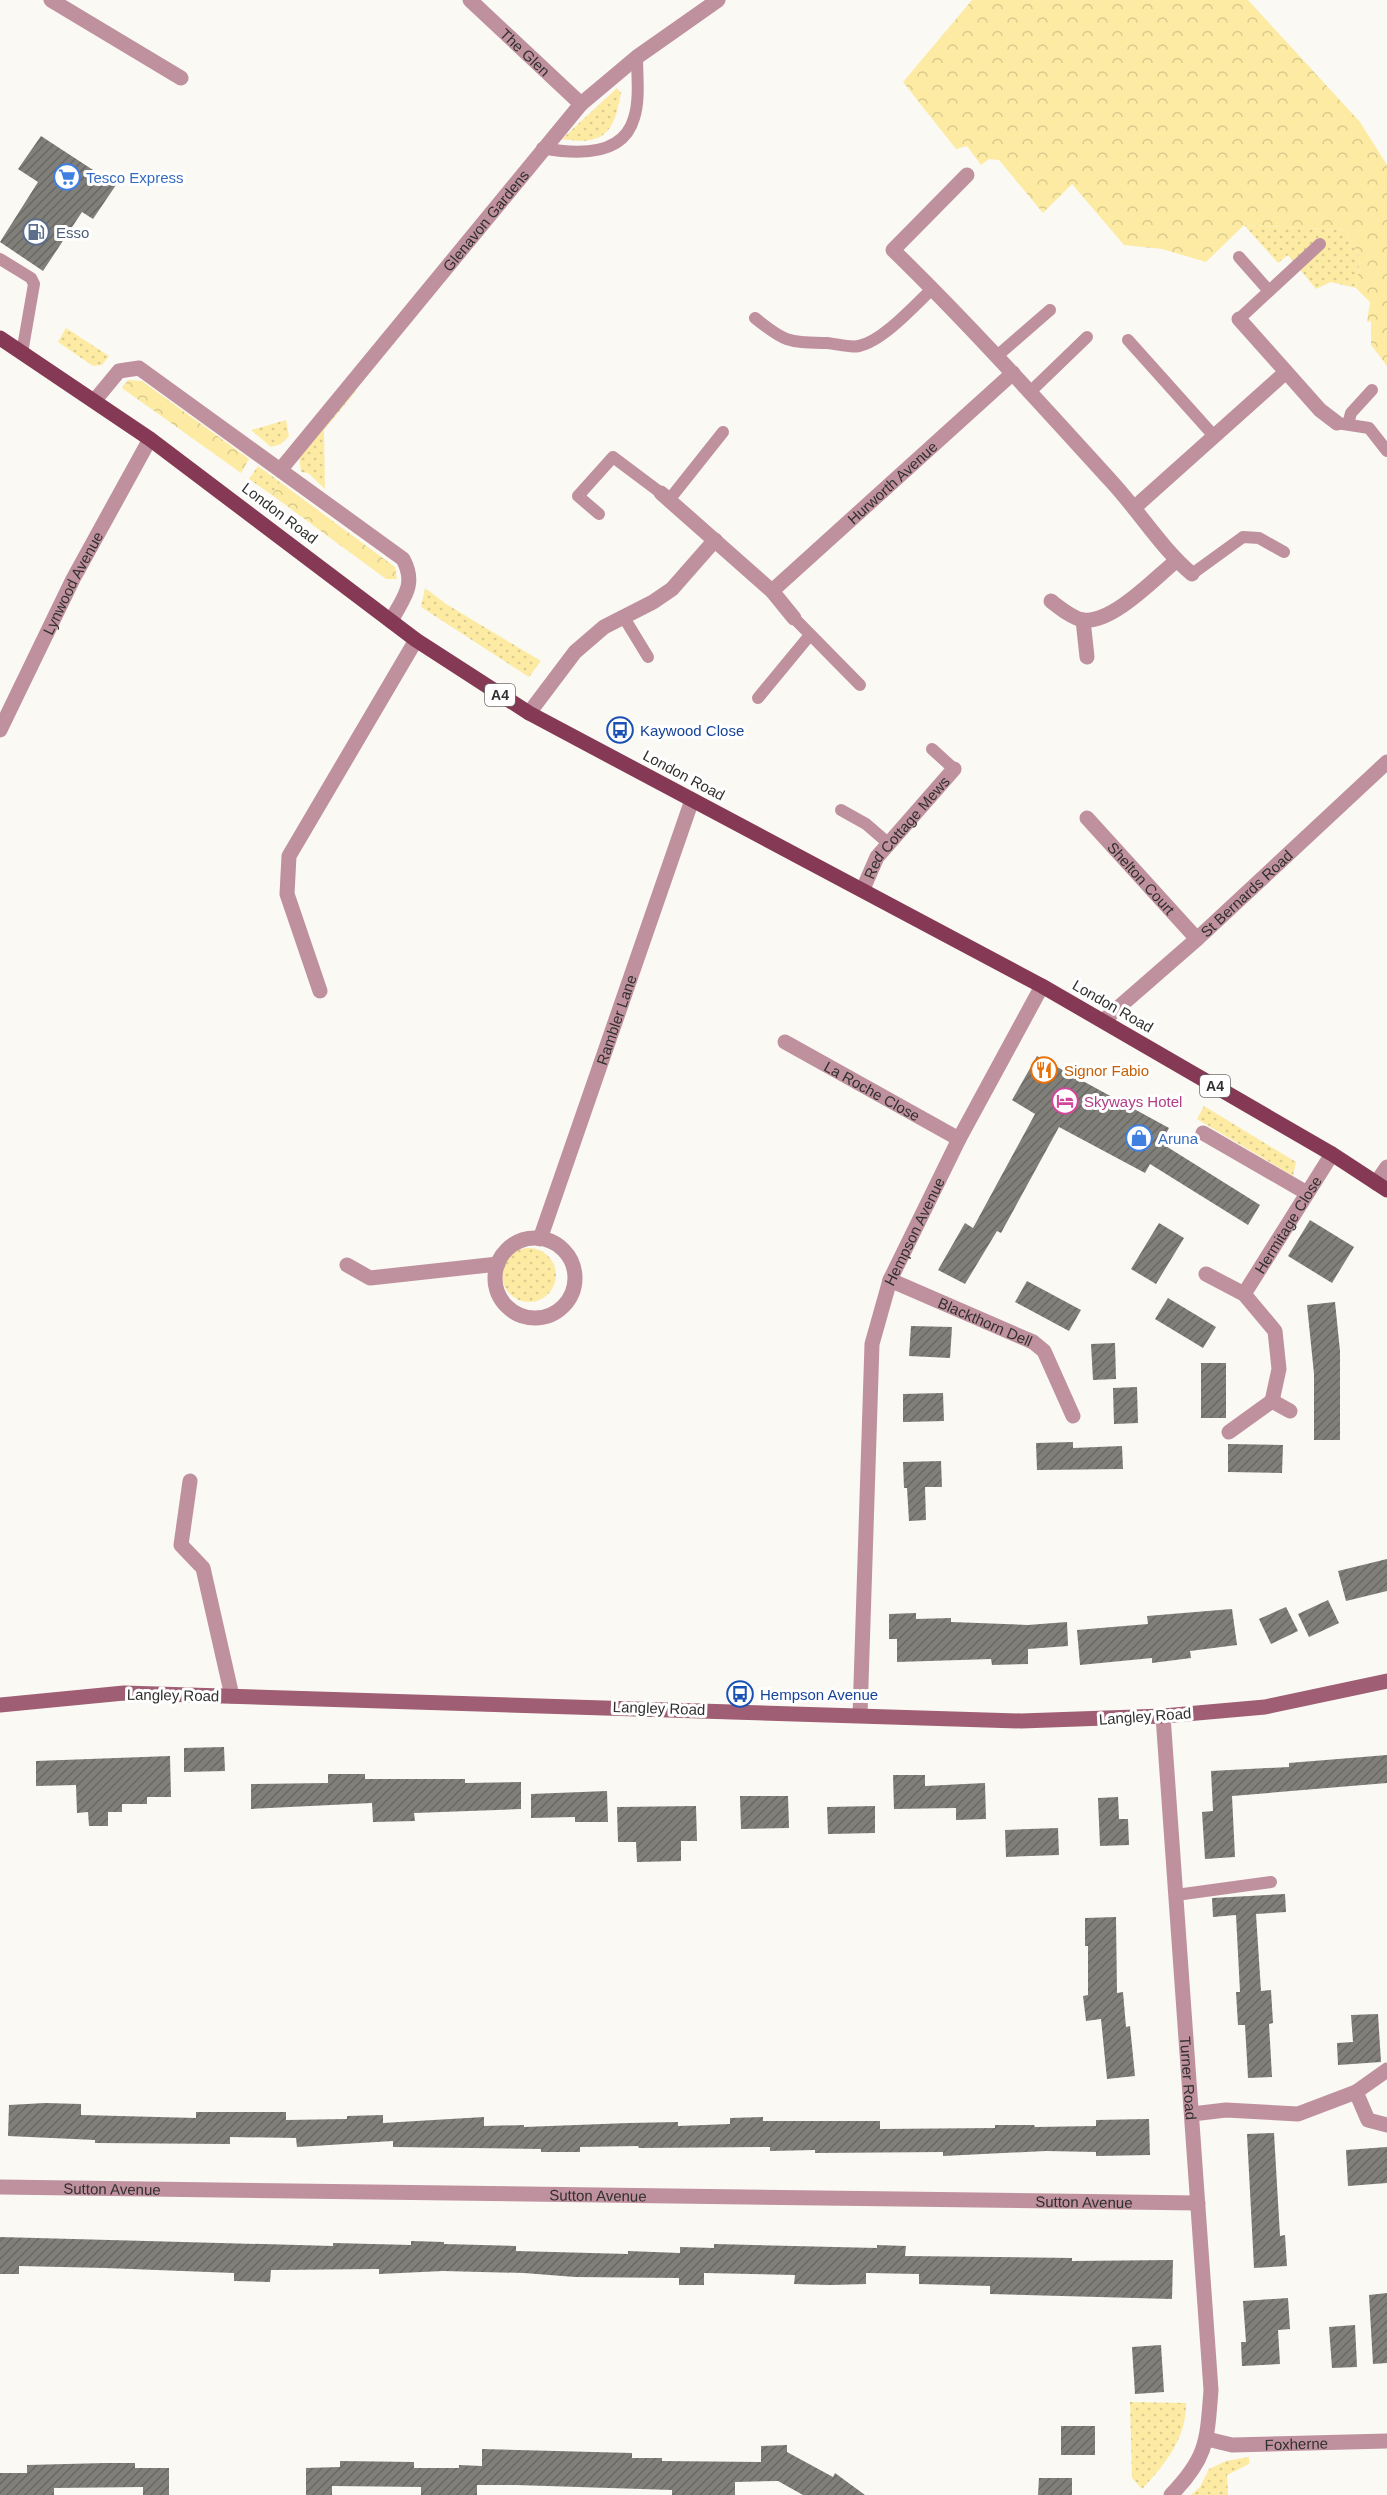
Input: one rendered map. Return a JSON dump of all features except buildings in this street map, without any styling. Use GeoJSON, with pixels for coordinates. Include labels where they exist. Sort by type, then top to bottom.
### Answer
{"type":"FeatureCollection","features":[{"type":"Feature","properties":{"kind":"main road","name":"London Road"},"geometry":{"type":"LineString","coordinates":[[0,338],[150,439],[416,640],[529,713],[1042,986],[1332,1154],[1382,1186]]}},
{"type":"Feature","properties":{"kind":"street"},"geometry":{"type":"LineString","coordinates":[[51,0],[181,78]]}},
{"type":"Feature","properties":{"kind":"street","name":"The Glen"},"geometry":{"type":"LineString","coordinates":[[470,0],[581,104]]}},
{"type":"Feature","properties":{"kind":"street","name":"Glenavon Gardens"},"geometry":{"type":"LineString","coordinates":[[281,469],[542,148],[581,104],[637,57],[718,0]]}},
{"type":"Feature","properties":{"kind":"street"},"geometry":{"type":"LineString","coordinates":[[967,175],[893,250],[933,288],[1013,373],[1135,507],[1176,561],[1192,574]]}},
{"type":"Feature","properties":{"kind":"street"},"geometry":{"type":"LineString","coordinates":[[1239,319],[1320,410],[1343,424]]}},
{"type":"Feature","properties":{"kind":"street"},"geometry":{"type":"LineString","coordinates":[[95,400],[119,370],[138,368],[403,559],[411,573],[408,588],[391,621]]}},
{"type":"Feature","properties":{"kind":"street"},"geometry":{"type":"LineString","coordinates":[[1135,507],[1286,372]]}},
{"type":"Feature","properties":{"kind":"street","name":"Hurworth Avenue"},"geometry":{"type":"LineString","coordinates":[[772,591],[1013,373]]}},
{"type":"Feature","properties":{"kind":"street","name":"Lynwood Avenue"},"geometry":{"type":"LineString","coordinates":[[0,730],[74,579],[150,439]]}},
{"type":"Feature","properties":{"kind":"street"},"geometry":{"type":"LineString","coordinates":[[665,496],[772,591],[794,618]]}},
{"type":"Feature","properties":{"kind":"street"},"geometry":{"type":"LineString","coordinates":[[529,713],[575,652],[604,627],[672,590],[714,540]]}},
{"type":"Feature","properties":{"kind":"street"},"geometry":{"type":"LineString","coordinates":[[1051,601],[1083,620],[1096,620],[1128,602],[1176,561]]}},
{"type":"Feature","properties":{"kind":"street"},"geometry":{"type":"LineString","coordinates":[[1083,620],[1087,657]]}},
{"type":"Feature","properties":{"kind":"street"},"geometry":{"type":"LineString","coordinates":[[320,992],[287,894],[289,856],[416,640]]}},
{"type":"Feature","properties":{"kind":"street","name":"St Bernards Road"},"geometry":{"type":"LineString","coordinates":[[1103,1021],[1197,939],[1387,762]]}},
{"type":"Feature","properties":{"kind":"street","name":"Red Cottage Mews"},"geometry":{"type":"LineString","coordinates":[[863,889],[877,857],[954,769]]}},
{"type":"Feature","properties":{"kind":"street","name":"Rambler Lane"},"geometry":{"type":"LineString","coordinates":[[540,1239],[692,800]]}},
{"type":"Feature","properties":{"kind":"street","name":"Shelton Court"},"geometry":{"type":"LineString","coordinates":[[1087,818],[1197,939]]}},
{"type":"Feature","properties":{"kind":"street","name":"Hempson Avenue"},"geometry":{"type":"LineString","coordinates":[[860,1715],[872,1344],[890,1280],[959,1139],[1042,986]]}},
{"type":"Feature","properties":{"kind":"street","name":"La Roche Close"},"geometry":{"type":"LineString","coordinates":[[786,1042],[959,1139]]}},
{"type":"Feature","properties":{"kind":"street"},"geometry":{"type":"LineString","coordinates":[[1203,1133],[1307,1193]]}},
{"type":"Feature","properties":{"kind":"street","name":"Hermitage Close"},"geometry":{"type":"LineString","coordinates":[[1244,1294],[1332,1154]]}},
{"type":"Feature","properties":{"kind":"street"},"geometry":{"type":"LineString","coordinates":[[1382,1186],[1387,1167]]}},
{"type":"Feature","properties":{"kind":"street"},"geometry":{"type":"LineString","coordinates":[[540,1239],[553,1242],[564,1250],[575,1273],[570,1299],[556,1312],[537,1318],[512,1311],[497,1290],[495,1276],[498,1264],[503,1255],[519,1242],[540,1239]]}},
{"type":"Feature","properties":{"kind":"street"},"geometry":{"type":"LineString","coordinates":[[347,1265],[369,1278],[498,1264]]}},
{"type":"Feature","properties":{"kind":"street"},"geometry":{"type":"LineString","coordinates":[[1206,1274],[1244,1294],[1275,1331],[1279,1369],[1272,1401],[1229,1432]]}},
{"type":"Feature","properties":{"kind":"street","name":"Blackthorn Dell"},"geometry":{"type":"LineString","coordinates":[[890,1280],[1034,1342],[1044,1351],[1074,1416]]}},
{"type":"Feature","properties":{"kind":"street"},"geometry":{"type":"LineString","coordinates":[[1272,1401],[1290,1411]]}},
{"type":"Feature","properties":{"kind":"street"},"geometry":{"type":"LineString","coordinates":[[190,1481],[181,1545],[203,1568],[232,1696]]}},
{"type":"Feature","properties":{"kind":"street","name":"Langley Road"},"geometry":{"type":"LineString","coordinates":[[0,1706],[124,1693],[1021,1721],[1162,1716],[1266,1707],[1387,1681]]}},
{"type":"Feature","properties":{"kind":"street","name":"Turner Road"},"geometry":{"type":"LineString","coordinates":[[1162,1716],[1211,2390],[1208,2439]]}},
{"type":"Feature","properties":{"kind":"street"},"geometry":{"type":"LineString","coordinates":[[1192,2114],[1226,2110],[1298,2114],[1356,2092],[1387,2070]]}},
{"type":"Feature","properties":{"kind":"street"},"geometry":{"type":"LineString","coordinates":[[1356,2092],[1368,2120],[1387,2126]]}},
{"type":"Feature","properties":{"kind":"street","name":"Sutton Avenue"},"geometry":{"type":"LineString","coordinates":[[0,2187],[1198,2203]]}},
{"type":"Feature","properties":{"kind":"street"},"geometry":{"type":"LineString","coordinates":[[1171,2495],[1193,2473],[1208,2439]]}},
{"type":"Feature","properties":{"kind":"street","name":"Foxherne"},"geometry":{"type":"LineString","coordinates":[[1208,2439],[1232,2445],[1387,2441]]}},
{"type":"Feature","properties":{"kind":"lane"},"geometry":{"type":"LineString","coordinates":[[542,148],[563,152],[593,153],[622,139],[634,118],[637,57]]}},
{"type":"Feature","properties":{"kind":"lane"},"geometry":{"type":"LineString","coordinates":[[1239,319],[1320,244]]}},
{"type":"Feature","properties":{"kind":"lane"},"geometry":{"type":"LineString","coordinates":[[1239,256],[1269,291]]}},
{"type":"Feature","properties":{"kind":"lane"},"geometry":{"type":"LineString","coordinates":[[0,259],[31,278],[34,284],[22,352]]}},
{"type":"Feature","properties":{"kind":"lane"},"geometry":{"type":"LineString","coordinates":[[755,318],[782,339],[796,344],[858,346],[868,343],[888,328],[933,288]]}},
{"type":"Feature","properties":{"kind":"lane"},"geometry":{"type":"LineString","coordinates":[[997,356],[1050,310]]}},
{"type":"Feature","properties":{"kind":"lane"},"geometry":{"type":"LineString","coordinates":[[1030,392],[1087,337]]}},
{"type":"Feature","properties":{"kind":"lane"},"geometry":{"type":"LineString","coordinates":[[1128,340],[1214,436]]}},
{"type":"Feature","properties":{"kind":"lane"},"geometry":{"type":"LineString","coordinates":[[1372,390],[1343,424],[1369,428],[1387,451]]}},
{"type":"Feature","properties":{"kind":"lane"},"geometry":{"type":"LineString","coordinates":[[599,514],[578,496],[613,457],[665,496],[723,432]]}},
{"type":"Feature","properties":{"kind":"lane"},"geometry":{"type":"LineString","coordinates":[[1192,574],[1243,537],[1259,538],[1284,552]]}},
{"type":"Feature","properties":{"kind":"lane"},"geometry":{"type":"LineString","coordinates":[[623,616],[648,657]]}},
{"type":"Feature","properties":{"kind":"lane"},"geometry":{"type":"LineString","coordinates":[[794,618],[860,685]]}},
{"type":"Feature","properties":{"kind":"lane"},"geometry":{"type":"LineString","coordinates":[[758,698],[810,635]]}},
{"type":"Feature","properties":{"kind":"lane"},"geometry":{"type":"LineString","coordinates":[[932,749],[954,769]]}},
{"type":"Feature","properties":{"kind":"lane"},"geometry":{"type":"LineString","coordinates":[[841,810],[866,824],[888,843]]}},
{"type":"Feature","properties":{"kind":"lane"},"geometry":{"type":"LineString","coordinates":[[1176,1895],[1271,1882]]}},
{"type":"Feature","properties":{"kind":"green space"},"geometry":{"type":"Polygon","coordinates":[[[972,0],[1248,0],[1360,122],[1387,165],[1387,366],[1371,345],[1371,321],[1367,322],[1370,302],[1356,288],[1360,258],[1345,230],[1244,225],[1206,262],[1162,249],[1124,245],[1072,184],[1043,213],[999,160],[989,159],[981,165],[967,146],[956,149],[903,82],[972,0]]]}},
{"type":"Feature","properties":{"kind":"green space"},"geometry":{"type":"Polygon","coordinates":[[[617,88],[621,93],[618,107],[615,118],[605,134],[588,140],[562,139],[617,88]]]}},
{"type":"Feature","properties":{"kind":"green space"},"geometry":{"type":"Polygon","coordinates":[[[1244,225],[1345,230],[1360,258],[1356,288],[1331,282],[1316,289],[1288,255],[1278,263],[1244,225]]]}},
{"type":"Feature","properties":{"kind":"green space"},"geometry":{"type":"Polygon","coordinates":[[[66,328],[109,356],[102,365],[93,366],[58,342],[66,328]]]}},
{"type":"Feature","properties":{"kind":"green space"},"geometry":{"type":"Polygon","coordinates":[[[128,380],[142,381],[249,459],[241,473],[122,388],[128,380]]]}},
{"type":"Feature","properties":{"kind":"green space"},"geometry":{"type":"Polygon","coordinates":[[[355,385],[356,391],[324,430],[325,489],[308,473],[301,472],[299,456],[355,385]]]}},
{"type":"Feature","properties":{"kind":"green space"},"geometry":{"type":"Polygon","coordinates":[[[286,420],[289,436],[281,444],[271,447],[251,430],[286,420]]]}},
{"type":"Feature","properties":{"kind":"green space"},"geometry":{"type":"Polygon","coordinates":[[[258,466],[280,482],[272,495],[249,479],[258,466]]]}},
{"type":"Feature","properties":{"kind":"green space"},"geometry":{"type":"Polygon","coordinates":[[[280,482],[395,567],[397,579],[386,579],[272,495],[280,482]]]}},
{"type":"Feature","properties":{"kind":"green space"},"geometry":{"type":"Polygon","coordinates":[[[425,588],[446,604],[541,661],[529,677],[421,607],[425,588]]]}},
{"type":"Feature","properties":{"kind":"green space"},"geometry":{"type":"Polygon","coordinates":[[[1204,1106],[1296,1162],[1293,1176],[1197,1119],[1204,1106]]]}},
{"type":"Feature","properties":{"kind":"green space"},"geometry":{"type":"Polygon","coordinates":[[[529,1248],[539,1250],[548,1256],[554,1265],[556,1275],[554,1285],[548,1294],[539,1300],[529,1302],[519,1300],[510,1294],[504,1285],[502,1275],[504,1265],[510,1256],[519,1250],[529,1248]]]}},
{"type":"Feature","properties":{"kind":"green space"},"geometry":{"type":"Polygon","coordinates":[[[1130,2402],[1186,2403],[1182,2428],[1173,2450],[1142,2489],[1132,2478],[1130,2402]]]}},
{"type":"Feature","properties":{"kind":"green space"},"geometry":{"type":"Polygon","coordinates":[[[1249,2457],[1249,2464],[1227,2475],[1228,2495],[1191,2495],[1200,2487],[1209,2469],[1226,2461],[1249,2457]]]}},
{"type":"Feature","properties":{"kind":"place","name":"Tesco Express"},"geometry":{"type":"Point","coordinates":[67,177]}},
{"type":"Feature","properties":{"kind":"place","name":"Esso"},"geometry":{"type":"Point","coordinates":[36,232]}},
{"type":"Feature","properties":{"kind":"place","name":"Kaywood Close"},"geometry":{"type":"Point","coordinates":[620,730]}},
{"type":"Feature","properties":{"kind":"place","name":"Signor Fabio"},"geometry":{"type":"Point","coordinates":[1044,1070]}},
{"type":"Feature","properties":{"kind":"place","name":"Skyways Hotel"},"geometry":{"type":"Point","coordinates":[1065,1101]}},
{"type":"Feature","properties":{"kind":"place","name":"Aruna"},"geometry":{"type":"Point","coordinates":[1139,1138]}},
{"type":"Feature","properties":{"kind":"place","name":"Hempson Avenue"},"geometry":{"type":"Point","coordinates":[740,1694]}}]}
